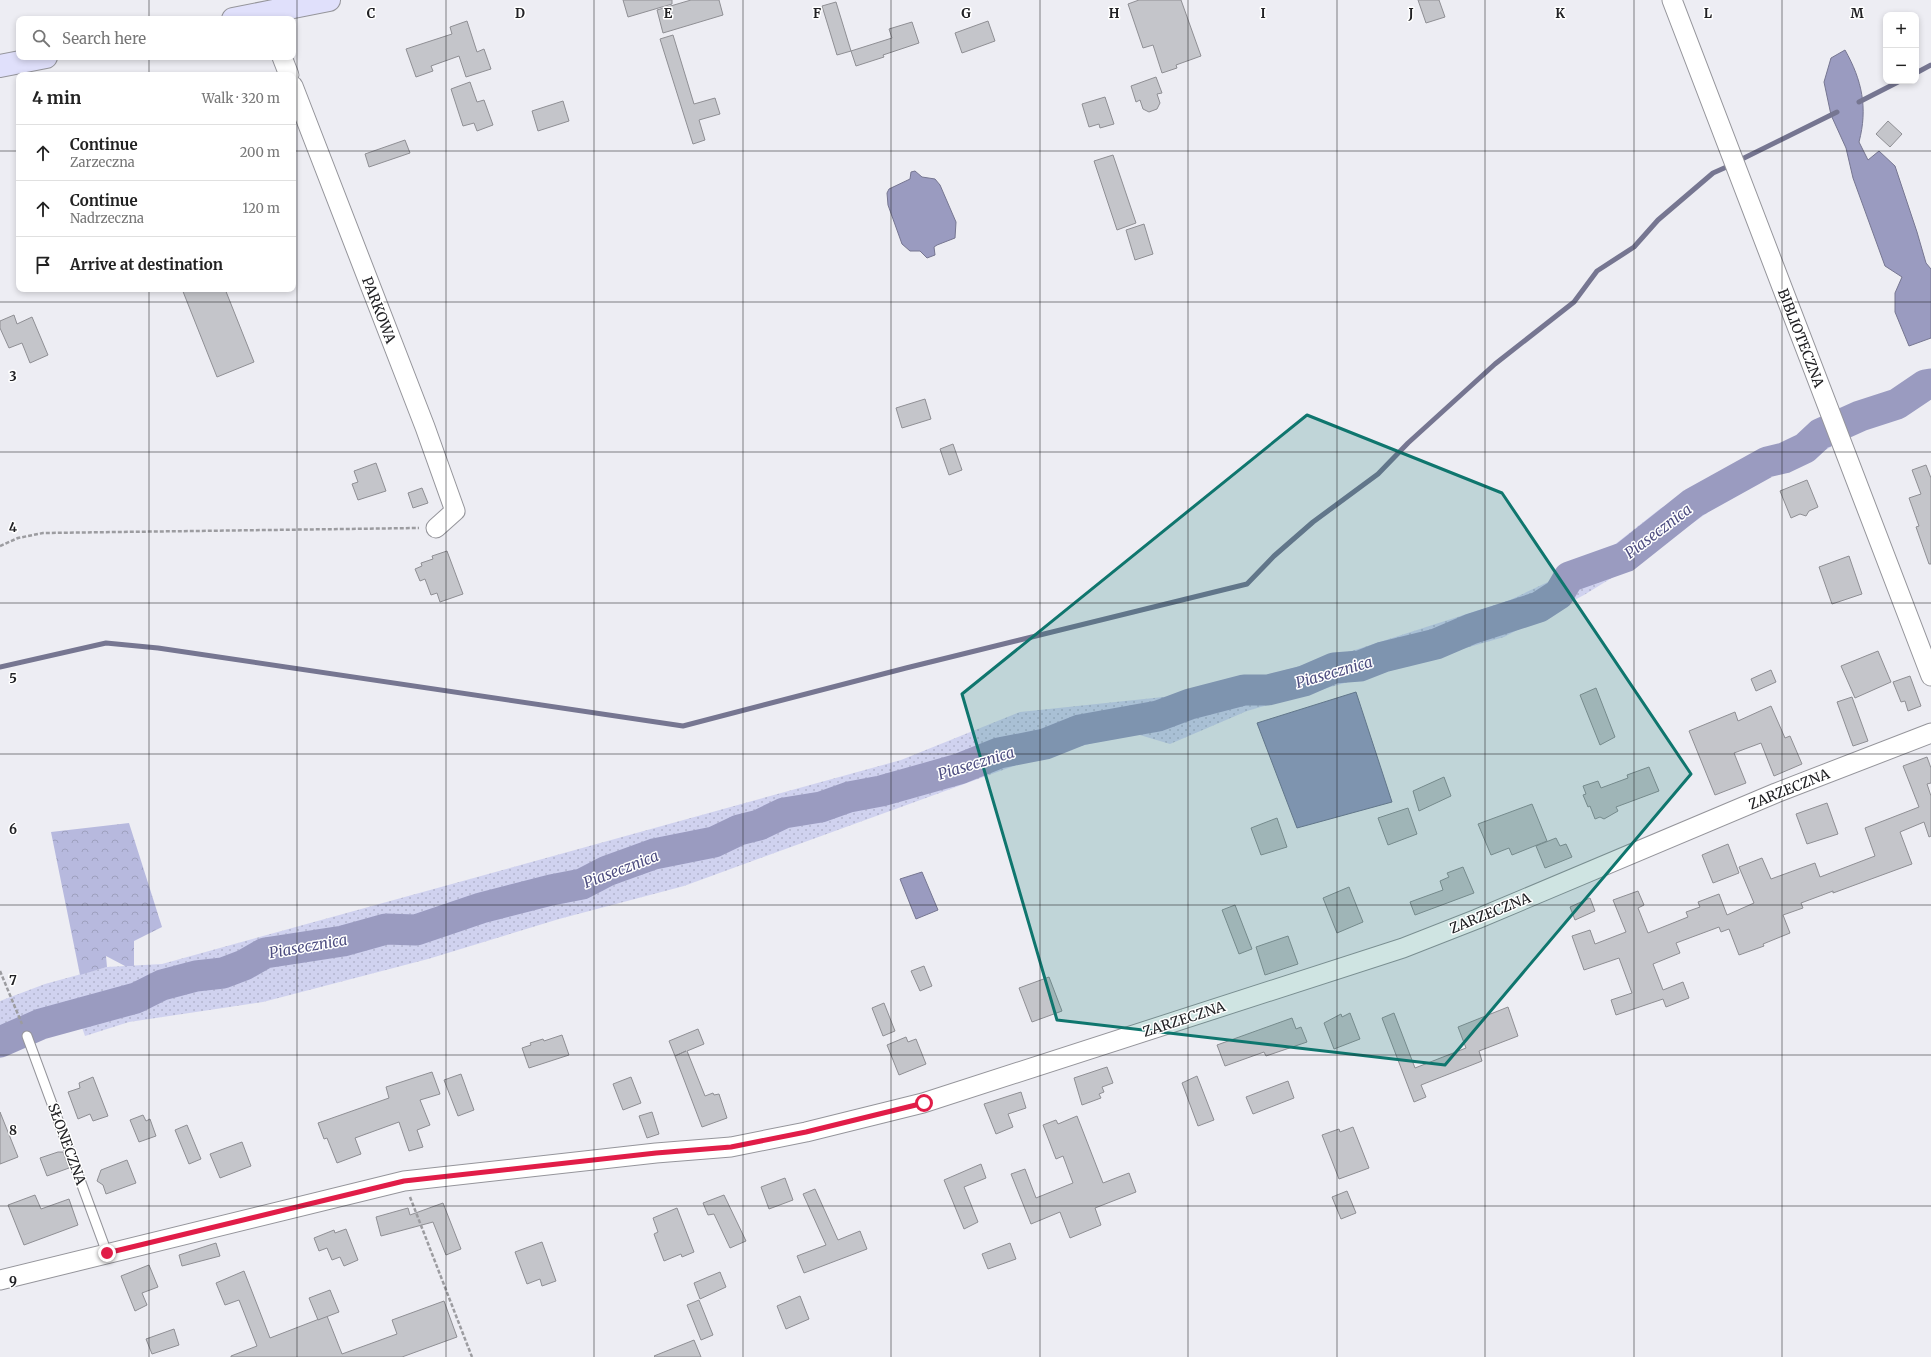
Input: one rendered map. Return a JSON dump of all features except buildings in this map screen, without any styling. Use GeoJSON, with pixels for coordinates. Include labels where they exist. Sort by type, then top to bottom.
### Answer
{"type":"FeatureCollection","features":[{"type":"Feature","properties":{"kind":"main road"},"geometry":{"type":"LineString","coordinates":[[268,16],[329,0]]}},
{"type":"Feature","properties":{"kind":"main road"},"geometry":{"type":"LineString","coordinates":[[0,66],[31,60]]}},
{"type":"Feature","properties":{"kind":"street","name":"BIBLIOTECZNA"},"geometry":{"type":"LineString","coordinates":[[1672,0],[1839,440],[1931,676]]}},
{"type":"Feature","properties":{"kind":"street"},"geometry":{"type":"LineString","coordinates":[[283,60],[288,72]]}},
{"type":"Feature","properties":{"kind":"street","name":"PARKOWA"},"geometry":{"type":"LineString","coordinates":[[296,94],[425,427],[455,511],[436,528]]}},
{"type":"Feature","properties":{"kind":"street","name":"ZARZECZNA"},"geometry":{"type":"LineString","coordinates":[[0,1280],[404,1181],[617,1157],[731,1147],[806,1132],[924,1103],[1404,948],[1477,920],[1776,793],[1931,734]]}},
{"type":"Feature","properties":{"kind":"lane","name":"SŁONECZNA"},"geometry":{"type":"LineString","coordinates":[[27,1036],[107,1253]]}},
{"type":"Feature","properties":{"kind":"path"},"geometry":{"type":"LineString","coordinates":[[0,546],[18,538],[43,533],[436,528]]}},
{"type":"Feature","properties":{"kind":"path"},"geometry":{"type":"LineString","coordinates":[[0,971],[22,1025]]}},
{"type":"Feature","properties":{"kind":"path"},"geometry":{"type":"LineString","coordinates":[[404,1181],[472,1357]]}},
{"type":"Feature","properties":{"kind":"highlighted area"},"geometry":{"type":"Polygon","coordinates":[[[1307,415],[1502,493],[1691,774],[1445,1065],[1057,1020],[962,694],[1307,415]]]}},
{"type":"Feature","properties":{"kind":"shaded area"},"geometry":{"type":"Polygon","coordinates":[[[1845,50],[1856,72],[1862,94],[1863,118],[1859,142],[1868,160],[1879,151],[1895,166],[1926,263],[1931,269],[1931,338],[1909,346],[1895,312],[1895,293],[1902,277],[1885,266],[1853,178],[1846,148],[1831,115],[1824,82],[1831,58],[1845,50]]]}},
{"type":"Feature","properties":{"kind":"shaded area"},"geometry":{"type":"Polygon","coordinates":[[[915,171],[922,177],[935,179],[940,185],[956,222],[955,238],[934,247],[935,255],[927,258],[920,251],[910,251],[902,244],[888,205],[887,193],[889,189],[910,179],[911,172],[915,171]]]}},
{"type":"Feature","properties":{"kind":"shaded area"},"geometry":{"type":"Polygon","coordinates":[[[1931,375],[1931,399],[1855,433],[1829,448],[1734,494],[1636,563],[1584,595],[1504,637],[1247,711],[1170,744],[1133,733],[1041,756],[684,886],[559,919],[428,959],[263,1002],[129,1022],[85,1036],[80,1022],[37,1038],[0,1058],[0,1001],[45,984],[107,967],[162,964],[901,760],[1020,712],[1211,692],[1358,649],[1510,600],[1550,581],[1564,566],[1609,549],[1661,508],[1822,424],[1931,375]]]}},
{"type":"Feature","properties":{"kind":"shaded area"},"geometry":{"type":"Polygon","coordinates":[[[1356,692],[1392,802],[1297,828],[1257,723],[1356,692]]]}},
{"type":"Feature","properties":{"kind":"shaded area"},"geometry":{"type":"Polygon","coordinates":[[[922,872],[938,910],[916,919],[900,879],[922,872]]]}},
{"type":"Feature","properties":{"kind":"green space"},"geometry":{"type":"Polygon","coordinates":[[[129,823],[162,927],[134,941],[134,966],[125,966],[106,956],[107,967],[80,975],[51,832],[129,823]]]}},
{"type":"Feature","properties":{"kind":"waterway"},"geometry":{"type":"LineString","coordinates":[[1919,71],[1931,65]]}},
{"type":"Feature","properties":{"kind":"waterway"},"geometry":{"type":"LineString","coordinates":[[1859,102],[1894,84]]}},
{"type":"Feature","properties":{"kind":"waterway"},"geometry":{"type":"LineString","coordinates":[[1738,161],[1837,112]]}},
{"type":"Feature","properties":{"kind":"waterway"},"geometry":{"type":"LineString","coordinates":[[0,667],[106,643],[158,648],[683,726],[906,668],[1247,584],[1274,556],[1313,522],[1378,474],[1408,443],[1495,364],[1574,302],[1597,271],[1634,247],[1658,220],[1713,173],[1731,165]]}},
{"type":"Feature","properties":{"kind":"waterway","name":"Piasecznica"},"geometry":{"type":"LineString","coordinates":[[0,1042],[41,1024],[136,998],[162,985],[196,976],[223,973],[244,965],[265,953],[343,941],[386,929],[416,930],[481,908],[551,890],[582,884],[607,871],[654,854],[714,842],[739,830],[759,825],[784,813],[821,807],[849,797],[881,791],[959,769],[999,753],[1045,744],[1080,730],[1158,716],[1190,704],[1244,690],[1268,690],[1304,681],[1334,668],[1360,666],[1383,657],[1436,644],[1471,629],[1539,607],[1559,594],[1569,577],[1625,557],[1693,503],[1767,462],[1784,458],[1805,448],[1820,434],[1860,416],[1897,404],[1925,385],[1931,384]]}},
{"type":"Feature","properties":{"kind":"route"},"geometry":{"type":"LineString","coordinates":[[107,1253],[404,1181],[470,1172],[731,1147],[806,1132],[924,1103]]}}]}
